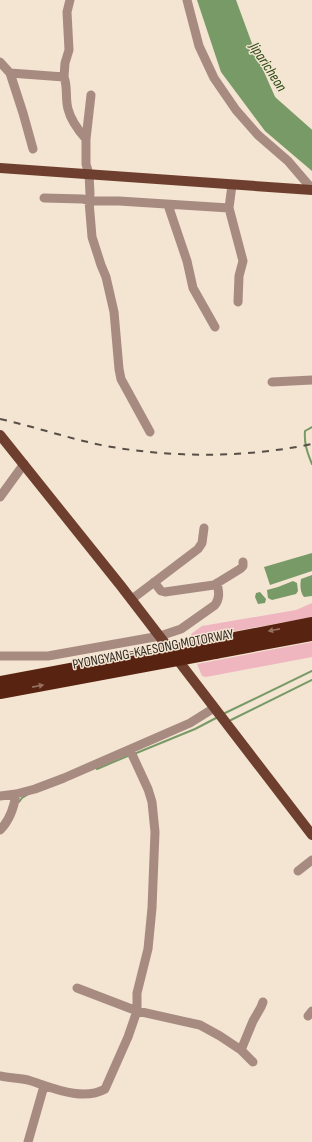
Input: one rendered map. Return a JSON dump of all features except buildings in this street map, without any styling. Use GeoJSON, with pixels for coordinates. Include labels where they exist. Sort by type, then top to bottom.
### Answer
{"type":"FeatureCollection","features":[{"type":"Feature","properties":{"kind":"highway","name":"PYONGYANG-KAESONG MOTORWAY"},"geometry":{"type":"LineString","coordinates":[[0,693],[215,647],[312,623]]}},
{"type":"Feature","properties":{"kind":"highway","name":"PYONGYANG-KAESONG MOTORWAY"},"geometry":{"type":"LineString","coordinates":[[0,682],[215,647],[312,634]]}},
{"type":"Feature","properties":{"kind":"main road"},"geometry":{"type":"LineString","coordinates":[[0,168],[312,190]]}},
{"type":"Feature","properties":{"kind":"main road"},"geometry":{"type":"LineString","coordinates":[[0,435],[132,600],[312,835]]}},
{"type":"Feature","properties":{"kind":"street"},"geometry":{"type":"LineString","coordinates":[[70,0],[67,12],[69,50],[65,63],[64,77],[68,108],[74,125],[86,139]]}},
{"type":"Feature","properties":{"kind":"street"},"geometry":{"type":"LineString","coordinates":[[187,0],[199,46],[214,78],[236,110],[254,130],[288,161],[312,190]]}},
{"type":"Feature","properties":{"kind":"street"},"geometry":{"type":"LineString","coordinates":[[0,62],[10,73],[33,149]]}},
{"type":"Feature","properties":{"kind":"street"},"geometry":{"type":"LineString","coordinates":[[10,73],[64,77]]}},
{"type":"Feature","properties":{"kind":"street"},"geometry":{"type":"LineString","coordinates":[[90,95],[86,139],[86,164],[90,194],[88,201],[92,237],[106,276],[114,312],[121,379],[150,432]]}},
{"type":"Feature","properties":{"kind":"street"},"geometry":{"type":"LineString","coordinates":[[232,184],[229,208],[243,260],[239,276],[238,302]]}},
{"type":"Feature","properties":{"kind":"street"},"geometry":{"type":"LineString","coordinates":[[44,198],[229,208]]}},
{"type":"Feature","properties":{"kind":"street"},"geometry":{"type":"LineString","coordinates":[[168,205],[187,261],[193,288],[215,327]]}},
{"type":"Feature","properties":{"kind":"street"},"geometry":{"type":"LineString","coordinates":[[272,382],[312,380]]}},
{"type":"Feature","properties":{"kind":"street"},"geometry":{"type":"LineString","coordinates":[[0,497],[24,464]]}},
{"type":"Feature","properties":{"kind":"street"},"geometry":{"type":"LineString","coordinates":[[132,600],[198,549],[202,543],[204,528]]}},
{"type":"Feature","properties":{"kind":"street"},"geometry":{"type":"LineString","coordinates":[[154,582],[161,591],[166,592],[214,585],[240,569],[243,566],[243,562]]}},
{"type":"Feature","properties":{"kind":"street"},"geometry":{"type":"LineString","coordinates":[[0,656],[48,656],[160,636],[182,629],[218,601],[219,595],[217,583]]}},
{"type":"Feature","properties":{"kind":"street"},"geometry":{"type":"LineString","coordinates":[[0,796],[16,794],[64,778],[98,763],[131,753],[190,723],[218,714]]}},
{"type":"Feature","properties":{"kind":"street"},"geometry":{"type":"LineString","coordinates":[[0,1076],[27,1080],[72,1093],[96,1093],[105,1088],[128,1037],[137,1011],[137,993],[148,949],[155,832],[152,802],[148,789],[131,753]]}},
{"type":"Feature","properties":{"kind":"street"},"geometry":{"type":"LineString","coordinates":[[0,830],[10,818],[15,805],[16,794]]}},
{"type":"Feature","properties":{"kind":"street"},"geometry":{"type":"LineString","coordinates":[[298,871],[312,860]]}},
{"type":"Feature","properties":{"kind":"street"},"geometry":{"type":"LineString","coordinates":[[77,988],[137,1011],[200,1025],[220,1036],[240,1050],[253,1062]]}},
{"type":"Feature","properties":{"kind":"street"},"geometry":{"type":"LineString","coordinates":[[240,1050],[263,1002]]}},
{"type":"Feature","properties":{"kind":"street"},"geometry":{"type":"LineString","coordinates":[[28,1142],[44,1086]]}},
{"type":"Feature","properties":{"kind":"shaded area"},"geometry":{"type":"Polygon","coordinates":[[[197,0],[236,0],[254,49],[283,115],[312,132],[312,171],[265,131],[221,72],[197,0]]]}},
{"type":"Feature","properties":{"kind":"shaded area"},"geometry":{"type":"Polygon","coordinates":[[[312,553],[312,571],[270,585],[264,567],[312,553]]]}},
{"type":"Feature","properties":{"kind":"shaded area"},"geometry":{"type":"Polygon","coordinates":[[[312,575],[312,596],[304,597],[300,584],[301,579],[312,575]]]}},
{"type":"Feature","properties":{"kind":"shaded area"},"geometry":{"type":"Polygon","coordinates":[[[293,581],[297,583],[298,591],[296,594],[272,600],[268,598],[267,590],[293,581]]]}},
{"type":"Feature","properties":{"kind":"shaded area"},"geometry":{"type":"Polygon","coordinates":[[[260,592],[266,599],[265,603],[258,604],[255,597],[256,593],[260,592]]]}},
{"type":"Feature","properties":{"kind":"shaded area"},"geometry":{"type":"Polygon","coordinates":[[[312,603],[312,617],[192,639],[191,634],[202,626],[296,610],[312,603]]]}},
{"type":"Feature","properties":{"kind":"shaded area"},"geometry":{"type":"Polygon","coordinates":[[[312,642],[312,657],[206,677],[202,676],[197,664],[312,642]]]}},
{"type":"Feature","properties":{"kind":"waterway","name":"Jiparicheon"},"geometry":{"type":"LineString","coordinates":[[270,100],[312,137]]}},
{"type":"Feature","properties":{"kind":"waterway"},"geometry":{"type":"LineString","coordinates":[[312,427],[305,431],[306,448],[312,464]]}},
{"type":"Feature","properties":{"kind":"waterway"},"geometry":{"type":"LineString","coordinates":[[223,714],[312,671]]}},
{"type":"Feature","properties":{"kind":"waterway"},"geometry":{"type":"LineString","coordinates":[[231,720],[312,680]]}},
{"type":"Feature","properties":{"kind":"waterway"},"geometry":{"type":"LineString","coordinates":[[134,754],[195,729],[218,717]]}},
{"type":"Feature","properties":{"kind":"waterway"},"geometry":{"type":"LineString","coordinates":[[97,769],[130,755]]}},
{"type":"Feature","properties":{"kind":"waterway"},"geometry":{"type":"LineString","coordinates":[[19,802],[27,795]]}},
{"type":"Feature","properties":{"kind":"railway"},"geometry":{"type":"LineString","coordinates":[[0,419],[106,446],[157,453],[209,455],[235,454],[286,449],[312,444]]}}]}
